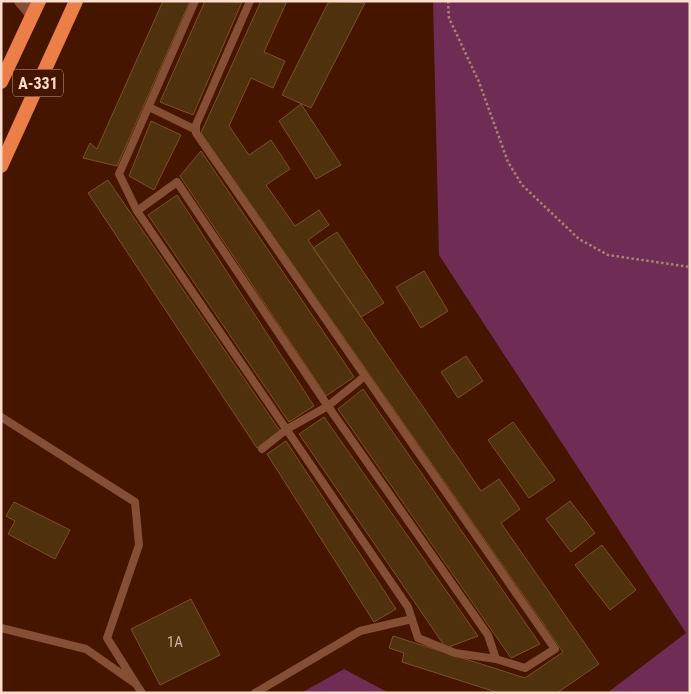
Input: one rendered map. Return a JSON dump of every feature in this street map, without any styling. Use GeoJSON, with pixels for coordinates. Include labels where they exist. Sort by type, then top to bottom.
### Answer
{"type":"FeatureCollection","features":[{"type":"Feature","properties":{"kind":"highway","name":"А-331"},"geometry":{"type":"LineString","coordinates":[[1,82],[39,1]]}},
{"type":"Feature","properties":{"kind":"highway","name":"А-331"},"geometry":{"type":"LineString","coordinates":[[1,166],[76,1]]}},
{"type":"Feature","properties":{"kind":"street"},"geometry":{"type":"LineString","coordinates":[[20,1],[32,15]]}},
{"type":"Feature","properties":{"kind":"lane"},"geometry":{"type":"LineString","coordinates":[[149,107],[196,130],[555,649],[524,668],[496,659],[456,654],[418,638],[408,607],[137,211],[119,174],[195,1]]}},
{"type":"Feature","properties":{"kind":"lane"},"geometry":{"type":"LineString","coordinates":[[196,130],[196,125],[250,1]]}},
{"type":"Feature","properties":{"kind":"lane"},"geometry":{"type":"LineString","coordinates":[[137,211],[177,182],[328,406],[488,635],[496,659]]}},
{"type":"Feature","properties":{"kind":"lane"},"geometry":{"type":"LineString","coordinates":[[262,449],[287,429],[328,406],[365,376]]}},
{"type":"Feature","properties":{"kind":"lane"},"geometry":{"type":"LineString","coordinates":[[1,416],[135,502],[139,545],[108,638],[142,693]]}},
{"type":"Feature","properties":{"kind":"lane"},"geometry":{"type":"LineString","coordinates":[[255,693],[360,631],[412,619]]}},
{"type":"Feature","properties":{"kind":"lane"},"geometry":{"type":"LineString","coordinates":[[1,628],[86,649],[136,684]]}},
{"type":"Feature","properties":{"kind":"path"},"geometry":{"type":"LineString","coordinates":[[448,1],[449,18],[479,82],[508,162],[522,185],[579,239],[608,255],[690,267]]}},
{"type":"Feature","properties":{"kind":"shaded area"},"geometry":{"type":"Polygon","coordinates":[[[433,1],[690,1],[690,693],[607,693],[686,633],[439,255],[433,1]]]}},
{"type":"Feature","properties":{"kind":"shaded area"},"geometry":{"type":"Polygon","coordinates":[[[344,669],[389,693],[301,693],[344,669]]]}},
{"type":"Feature","properties":{"kind":"building"},"geometry":{"type":"Polygon","coordinates":[[[163,1],[190,1],[117,166],[83,158],[90,143],[97,149],[163,1]]]}},
{"type":"Feature","properties":{"kind":"building"},"geometry":{"type":"Polygon","coordinates":[[[205,1],[242,2],[193,115],[160,102],[205,1]]]}},
{"type":"Feature","properties":{"kind":"building"},"geometry":{"type":"Polygon","coordinates":[[[261,1],[287,1],[264,52],[285,61],[273,88],[251,78],[229,126],[249,155],[271,140],[290,169],[266,185],[295,226],[319,210],[329,225],[308,240],[481,491],[499,479],[520,509],[501,523],[599,664],[557,693],[499,693],[402,662],[404,653],[389,648],[393,636],[525,678],[563,652],[201,133],[261,1]]]}},
{"type":"Feature","properties":{"kind":"building"},"geometry":{"type":"Polygon","coordinates":[[[329,1],[365,3],[311,108],[282,95],[329,1]]]}},
{"type":"Feature","properties":{"kind":"building"},"geometry":{"type":"Polygon","coordinates":[[[301,104],[341,165],[316,179],[279,121],[301,104]]]}},
{"type":"Feature","properties":{"kind":"building"},"geometry":{"type":"Polygon","coordinates":[[[151,121],[181,135],[154,190],[129,176],[151,121]]]}},
{"type":"Feature","properties":{"kind":"building"},"geometry":{"type":"Polygon","coordinates":[[[201,151],[354,377],[326,396],[180,176],[201,151]]]}},
{"type":"Feature","properties":{"kind":"building"},"geometry":{"type":"Polygon","coordinates":[[[108,180],[280,431],[257,448],[88,193],[108,180]]]}},
{"type":"Feature","properties":{"kind":"building"},"geometry":{"type":"Polygon","coordinates":[[[177,195],[314,406],[289,422],[148,215],[177,195]]]}},
{"type":"Feature","properties":{"kind":"building"},"geometry":{"type":"Polygon","coordinates":[[[337,232],[384,303],[361,317],[313,248],[337,232]]]}},
{"type":"Feature","properties":{"kind":"building"},"geometry":{"type":"Polygon","coordinates":[[[424,271],[448,311],[421,328],[396,287],[424,271]]]}},
{"type":"Feature","properties":{"kind":"building"},"geometry":{"type":"Polygon","coordinates":[[[466,356],[483,381],[458,398],[441,372],[466,356]]]}},
{"type":"Feature","properties":{"kind":"building"},"geometry":{"type":"Polygon","coordinates":[[[363,389],[540,644],[511,658],[338,409],[363,389]]]}},
{"type":"Feature","properties":{"kind":"building"},"geometry":{"type":"Polygon","coordinates":[[[324,417],[478,636],[446,648],[299,434],[324,417]]]}},
{"type":"Feature","properties":{"kind":"building"},"geometry":{"type":"Polygon","coordinates":[[[513,422],[555,480],[529,498],[488,440],[513,422]]]}},
{"type":"Feature","properties":{"kind":"building"},"geometry":{"type":"Polygon","coordinates":[[[286,441],[396,609],[374,622],[267,454],[286,441]]]}},
{"type":"Feature","properties":{"kind":"building"},"geometry":{"type":"Polygon","coordinates":[[[570,501],[595,533],[571,552],[546,519],[570,501]]]}},
{"type":"Feature","properties":{"kind":"building"},"geometry":{"type":"Polygon","coordinates":[[[14,502],[70,530],[55,559],[8,534],[15,521],[6,516],[14,502]]]}},
{"type":"Feature","properties":{"kind":"building"},"geometry":{"type":"Polygon","coordinates":[[[602,545],[636,590],[610,610],[575,565],[602,545]]]}},
{"type":"Feature","properties":{"kind":"building"},"geometry":{"type":"Polygon","coordinates":[[[191,599],[220,655],[160,685],[131,629],[191,599]]]}}]}
